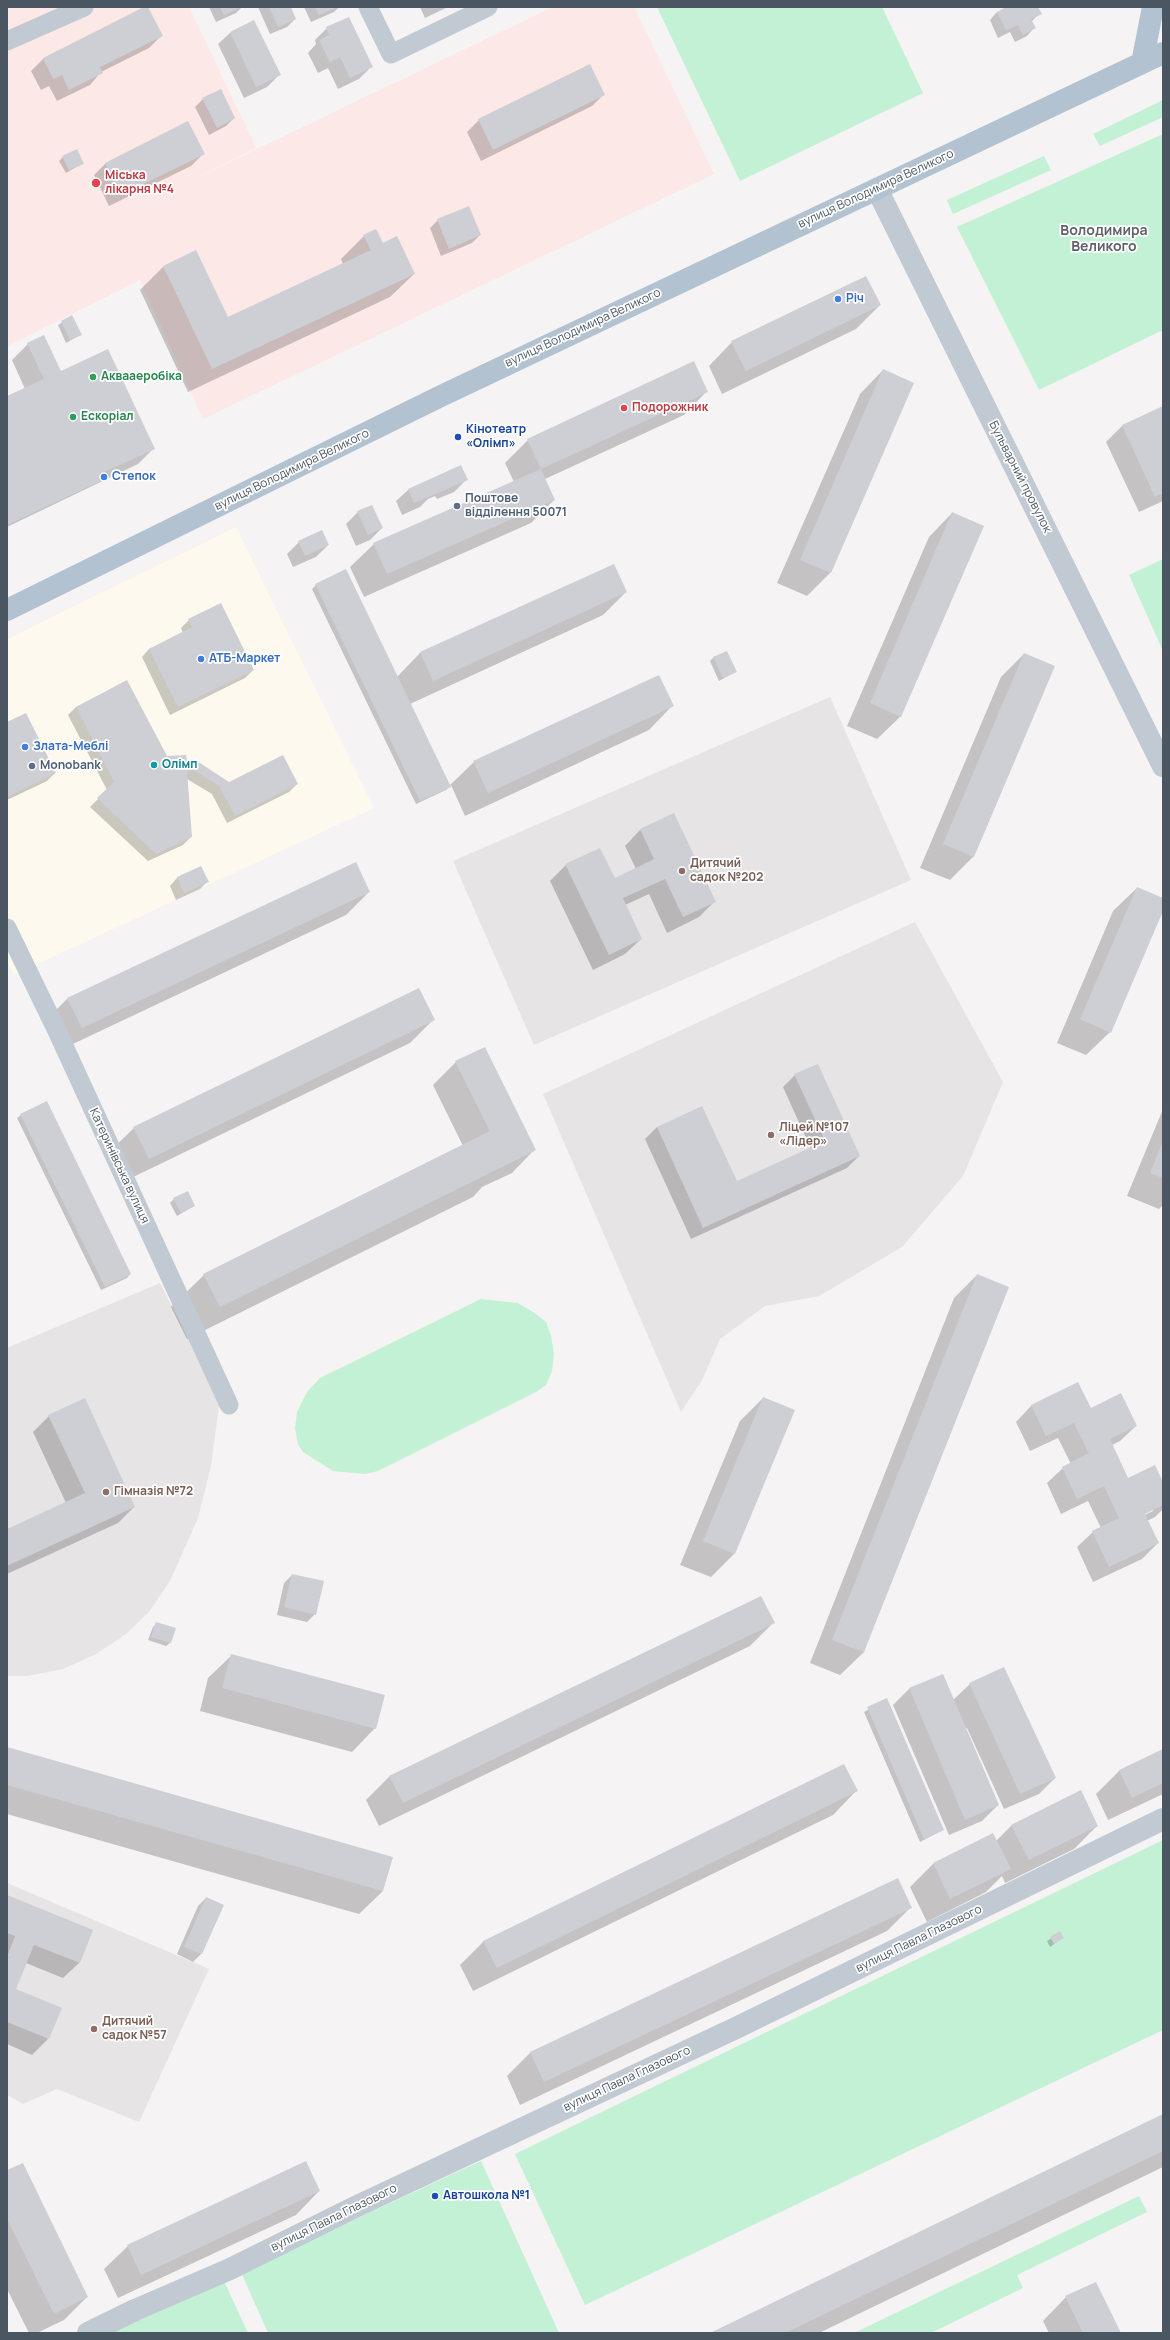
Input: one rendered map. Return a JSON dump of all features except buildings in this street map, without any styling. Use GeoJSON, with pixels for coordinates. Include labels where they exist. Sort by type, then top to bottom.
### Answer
{"type":"FeatureCollection","features":[{"type":"Feature","properties":{"kind":"main road"},"geometry":{"type":"LineString","coordinates":[[1142,64],[1153,7]]}},
{"type":"Feature","properties":{"kind":"main road","name":"вулиця Володимира Великого"},"geometry":{"type":"LineString","coordinates":[[7,610],[439,397],[1163,53]]}},
{"type":"Feature","properties":{"kind":"street"},"geometry":{"type":"LineString","coordinates":[[7,41],[84,7]]}},
{"type":"Feature","properties":{"kind":"street"},"geometry":{"type":"LineString","coordinates":[[368,7],[391,54],[488,7]]}},
{"type":"Feature","properties":{"kind":"street","name":"Бульварний провулок"},"geometry":{"type":"LineString","coordinates":[[877,189],[1163,766]]}},
{"type":"Feature","properties":{"kind":"street","name":"Катеринівська вулиця"},"geometry":{"type":"LineString","coordinates":[[7,928],[57,1031],[229,1405]]}},
{"type":"Feature","properties":{"kind":"street","name":"вулиця Павла Глазового"},"geometry":{"type":"LineString","coordinates":[[88,2333],[135,2310],[230,2269],[353,2208],[738,2027],[1163,1819]]}},
{"type":"Feature","properties":{"kind":"shaded area"},"geometry":{"type":"Polygon","coordinates":[[[7,7],[189,7],[256,148],[182,185],[553,7],[634,7],[714,174],[203,419],[140,280],[7,346],[7,7]]]}},
{"type":"Feature","properties":{"kind":"shaded area"},"geometry":{"type":"Polygon","coordinates":[[[236,527],[374,808],[14,975],[7,962],[7,639],[236,527]]]}},
{"type":"Feature","properties":{"kind":"shaded area","name":"Дитячий садок №202"},"geometry":{"type":"Polygon","coordinates":[[[830,697],[911,880],[534,1045],[453,861],[830,697]]]}},
{"type":"Feature","properties":{"kind":"shaded area","name":"Ліцей №107 «Лідер»"},"geometry":{"type":"Polygon","coordinates":[[[915,922],[1003,1082],[963,1176],[902,1247],[819,1296],[765,1306],[720,1339],[702,1380],[681,1412],[543,1094],[915,922]]]}},
{"type":"Feature","properties":{"kind":"shaded area","name":"Гімназія №72"},"geometry":{"type":"Polygon","coordinates":[[[160,1283],[220,1398],[211,1466],[198,1518],[170,1581],[149,1612],[126,1634],[96,1654],[63,1669],[27,1676],[7,1676],[7,1348],[160,1283]]]}},
{"type":"Feature","properties":{"kind":"shaded area","name":"Дитячий садок №57"},"geometry":{"type":"Polygon","coordinates":[[[7,1883],[209,1969],[139,2122],[57,2089],[23,2104],[7,2095],[7,1883]]]}},
{"type":"Feature","properties":{"kind":"green space"},"geometry":{"type":"Polygon","coordinates":[[[657,7],[882,7],[923,93],[740,181],[657,7]]]}},
{"type":"Feature","properties":{"kind":"green space"},"geometry":{"type":"Polygon","coordinates":[[[1163,100],[1163,117],[1100,146],[1093,134],[1163,100]]]}},
{"type":"Feature","properties":{"kind":"green space"},"geometry":{"type":"Polygon","coordinates":[[[1163,134],[1163,330],[1039,390],[957,227],[1163,134]]]}},
{"type":"Feature","properties":{"kind":"green space"},"geometry":{"type":"Polygon","coordinates":[[[1044,156],[1051,170],[953,214],[947,200],[1044,156]]]}},
{"type":"Feature","properties":{"kind":"green space"},"geometry":{"type":"Polygon","coordinates":[[[1163,559],[1163,651],[1129,575],[1163,559]]]}},
{"type":"Feature","properties":{"kind":"green space"},"geometry":{"type":"Polygon","coordinates":[[[481,1299],[518,1303],[546,1322],[551,1336],[554,1354],[552,1371],[546,1385],[536,1392],[378,1471],[365,1474],[333,1471],[303,1452],[298,1444],[295,1429],[297,1412],[307,1392],[320,1378],[481,1299]]]}},
{"type":"Feature","properties":{"kind":"green space"},"geometry":{"type":"Polygon","coordinates":[[[1163,1840],[1163,2030],[585,2305],[515,2154],[1163,1840]]]}},
{"type":"Feature","properties":{"kind":"green space"},"geometry":{"type":"Polygon","coordinates":[[[481,2161],[559,2333],[268,2333],[241,2272],[481,2161]]]}},
{"type":"Feature","properties":{"kind":"green space"},"geometry":{"type":"Polygon","coordinates":[[[1139,2196],[1147,2212],[1017,2275],[1023,2288],[931,2333],[854,2333],[1139,2196]]]}},
{"type":"Feature","properties":{"kind":"green space"},"geometry":{"type":"Polygon","coordinates":[[[223,2279],[248,2333],[112,2333],[223,2279]]]}},
{"type":"Feature","properties":{"kind":"place","name":"Міська лікарня №4"},"geometry":{"type":"Point","coordinates":[96,183]}},
{"type":"Feature","properties":{"kind":"place","name":"Річ"},"geometry":{"type":"Point","coordinates":[838,299]}},
{"type":"Feature","properties":{"kind":"place","name":"Аквааеробіка"},"geometry":{"type":"Point","coordinates":[93,377]}},
{"type":"Feature","properties":{"kind":"place","name":"Подорожник"},"geometry":{"type":"Point","coordinates":[624,408]}},
{"type":"Feature","properties":{"kind":"place","name":"Ескоріал"},"geometry":{"type":"Point","coordinates":[73,417]}},
{"type":"Feature","properties":{"kind":"place","name":"Кінотеатр «Олімп»"},"geometry":{"type":"Point","coordinates":[458,437]}},
{"type":"Feature","properties":{"kind":"place","name":"Степок"},"geometry":{"type":"Point","coordinates":[104,477]}},
{"type":"Feature","properties":{"kind":"place","name":"Поштове відділення 50071"},"geometry":{"type":"Point","coordinates":[457,506]}},
{"type":"Feature","properties":{"kind":"place","name":"АТБ-Маркет"},"geometry":{"type":"Point","coordinates":[201,659]}},
{"type":"Feature","properties":{"kind":"place","name":"Злата-Меблі"},"geometry":{"type":"Point","coordinates":[25,747]}},
{"type":"Feature","properties":{"kind":"place","name":"Олімп"},"geometry":{"type":"Point","coordinates":[154,765]}},
{"type":"Feature","properties":{"kind":"place","name":"Monobank"},"geometry":{"type":"Point","coordinates":[32,766]}},
{"type":"Feature","properties":{"kind":"place","name":"Дитячий садок №202"},"geometry":{"type":"Point","coordinates":[682,871]}},
{"type":"Feature","properties":{"kind":"place","name":"Ліцей №107 «Лідер»"},"geometry":{"type":"Point","coordinates":[771,1135]}},
{"type":"Feature","properties":{"kind":"place","name":"Гімназія №72"},"geometry":{"type":"Point","coordinates":[106,1492]}},
{"type":"Feature","properties":{"kind":"place","name":"Дитячий садок №57"},"geometry":{"type":"Point","coordinates":[94,2029]}},
{"type":"Feature","properties":{"kind":"place","name":"Автошкола №1"},"geometry":{"type":"Point","coordinates":[435,2196]}},
{"type":"Feature","properties":{"kind":"district","name":"Володимира Великого"},"geometry":{"type":"Point","coordinates":[1104,240]}}]}
